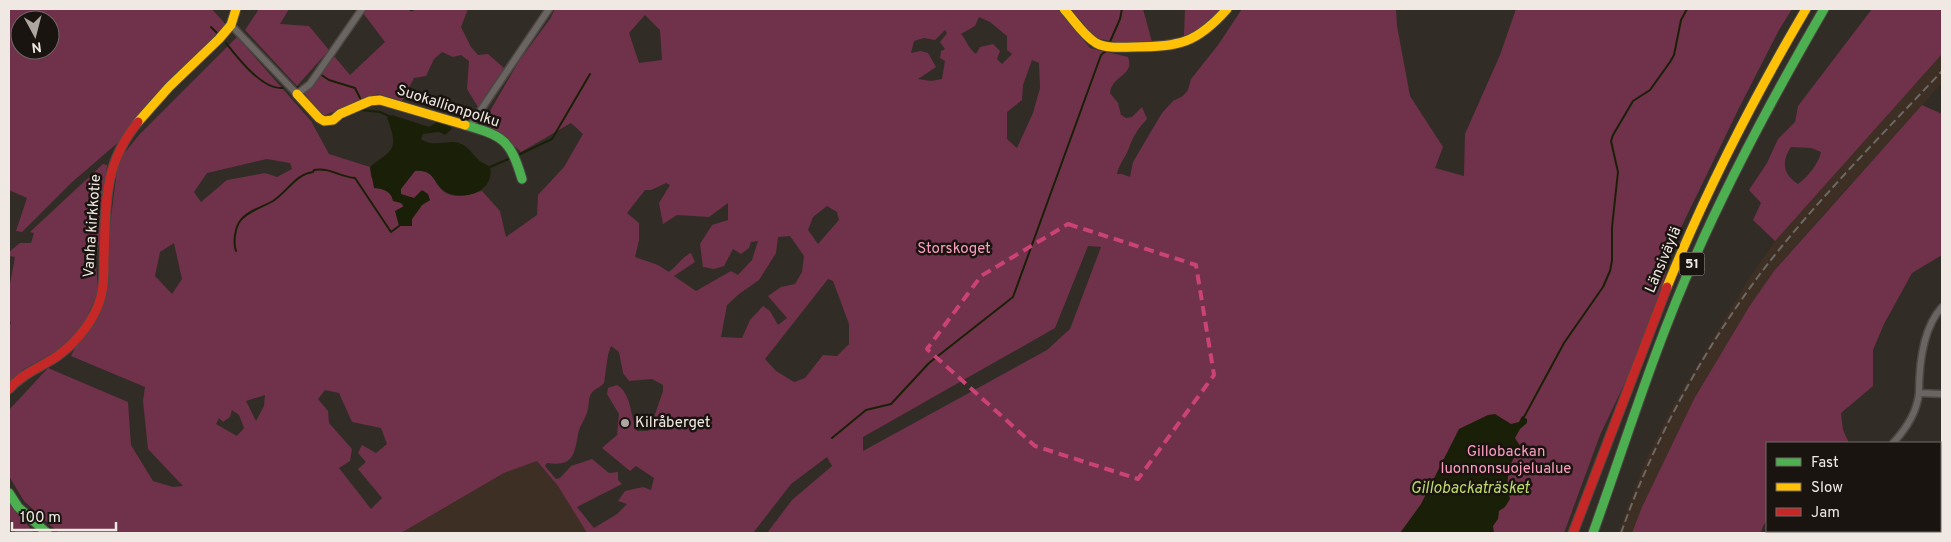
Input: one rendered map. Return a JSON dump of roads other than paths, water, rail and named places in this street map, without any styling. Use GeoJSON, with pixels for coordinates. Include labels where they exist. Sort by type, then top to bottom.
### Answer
{"type":"FeatureCollection","features":[{"type":"Feature","properties":{"kind":"main road","name":"Vanha kirkkotie"},"geometry":{"type":"LineString","coordinates":[[9,389],[30,369],[54,358],[66,349],[84,329],[97,310],[102,292],[108,183],[113,159],[140,118],[231,25],[236,9]]}},
{"type":"Feature","properties":{"kind":"main road"},"geometry":{"type":"LineString","coordinates":[[1064,9],[1095,42],[1112,46],[1155,47],[1174,46],[1202,35],[1213,26],[1227,9]]}},
{"type":"Feature","properties":{"kind":"main road","name":"Länsiväylä"},"geometry":{"type":"LineString","coordinates":[[1573,533],[1650,329],[1714,178],[1757,94],[1806,9]]}},
{"type":"Feature","properties":{"kind":"main road","name":"Länsiväylä"},"geometry":{"type":"LineString","coordinates":[[1593,533],[1666,327],[1695,258],[1729,184],[1760,124],[1824,9]]}},
{"type":"Feature","properties":{"kind":"main road","name":"Suokallionpolku"},"geometry":{"type":"LineString","coordinates":[[297,94],[324,121],[332,120],[340,114],[370,101],[380,100],[495,134],[503,140],[515,158],[522,179]]}},
{"type":"Feature","properties":{"kind":"main road"},"geometry":{"type":"LineString","coordinates":[[9,493],[18,507],[46,533]]}},
{"type":"Feature","properties":{"kind":"street"},"geometry":{"type":"LineString","coordinates":[[231,25],[297,94],[310,84],[362,9]]}},
{"type":"Feature","properties":{"kind":"street"},"geometry":{"type":"LineString","coordinates":[[470,126],[549,9]]}},
{"type":"Feature","properties":{"kind":"street"},"geometry":{"type":"LineString","coordinates":[[1894,442],[1913,415],[1918,404],[1921,359],[1928,333],[1942,307]]}},
{"type":"Feature","properties":{"kind":"street"},"geometry":{"type":"LineString","coordinates":[[1920,393],[1942,394]]}},
{"type":"Feature","properties":{"kind":"water"},"geometry":{"type":"Polygon","coordinates":[[[392,115],[429,127],[437,122],[448,121],[452,129],[445,135],[439,132],[423,134],[421,139],[430,143],[454,142],[465,146],[480,161],[490,167],[488,182],[478,192],[463,196],[455,195],[443,190],[431,175],[422,171],[415,171],[401,189],[401,194],[414,198],[422,190],[428,194],[430,200],[422,205],[412,219],[412,226],[399,226],[395,211],[404,206],[393,201],[391,195],[386,191],[374,188],[370,167],[392,148],[393,140],[387,117],[392,115]]]}},
{"type":"Feature","properties":{"kind":"water","name":"Gillobackaträsket"},"geometry":{"type":"Polygon","coordinates":[[[1495,414],[1511,424],[1519,422],[1522,416],[1527,419],[1527,423],[1520,429],[1515,438],[1521,447],[1510,465],[1508,485],[1510,499],[1505,507],[1499,511],[1498,519],[1493,526],[1494,533],[1400,533],[1421,504],[1459,429],[1488,415],[1495,414]]]}},
{"type":"Feature","properties":{"kind":"waterway"},"geometry":{"type":"LineString","coordinates":[[1109,44],[1120,19],[1122,9]]}},
{"type":"Feature","properties":{"kind":"waterway"},"geometry":{"type":"LineString","coordinates":[[1524,417],[1564,343],[1603,287],[1610,271],[1612,261],[1612,227],[1618,172],[1611,141],[1633,101],[1650,90],[1670,62],[1674,55],[1681,20],[1687,9]]}},
{"type":"Feature","properties":{"kind":"waterway"},"geometry":{"type":"LineString","coordinates":[[211,27],[218,34]]}},
{"type":"Feature","properties":{"kind":"waterway"},"geometry":{"type":"LineString","coordinates":[[226,43],[259,79],[267,84],[283,88]]}},
{"type":"Feature","properties":{"kind":"waterway"},"geometry":{"type":"LineString","coordinates":[[832,438],[866,410],[891,404],[929,363],[1013,297],[1101,55],[1106,51]]}},
{"type":"Feature","properties":{"kind":"waterway"},"geometry":{"type":"LineString","coordinates":[[320,74],[329,80],[355,88],[360,98]]}},
{"type":"Feature","properties":{"kind":"waterway"},"geometry":{"type":"LineString","coordinates":[[518,155],[552,139],[590,74]]}},
{"type":"Feature","properties":{"kind":"waterway"},"geometry":{"type":"LineString","coordinates":[[296,88],[303,86]]}},
{"type":"Feature","properties":{"kind":"waterway"},"geometry":{"type":"LineString","coordinates":[[362,110],[380,112],[389,116]]}},
{"type":"Feature","properties":{"kind":"waterway"},"geometry":{"type":"LineString","coordinates":[[490,167],[511,158]]}},
{"type":"Feature","properties":{"kind":"waterway"},"geometry":{"type":"LineString","coordinates":[[236,251],[236,231],[238,224],[243,218],[273,201],[302,176],[319,169],[355,178],[391,232],[399,226]]}},
{"type":"Feature","properties":{"kind":"railway"},"geometry":{"type":"LineString","coordinates":[[1621,533],[1648,465],[1681,399],[1699,366],[1739,304],[1760,274],[1803,221],[1848,170],[1942,71]]}},
{"type":"Feature","properties":{"kind":"place","name":"Kilråberget"},"geometry":{"type":"Point","coordinates":[625,423]}},
{"type":"Feature","properties":{"kind":"park label","name":"Storskoget"},"geometry":{"type":"Point","coordinates":[954,249]}},
{"type":"Feature","properties":{"kind":"park label","name":"Gillobackan luonnonsuojelualue"},"geometry":{"type":"Point","coordinates":[1506,460]}}]}
